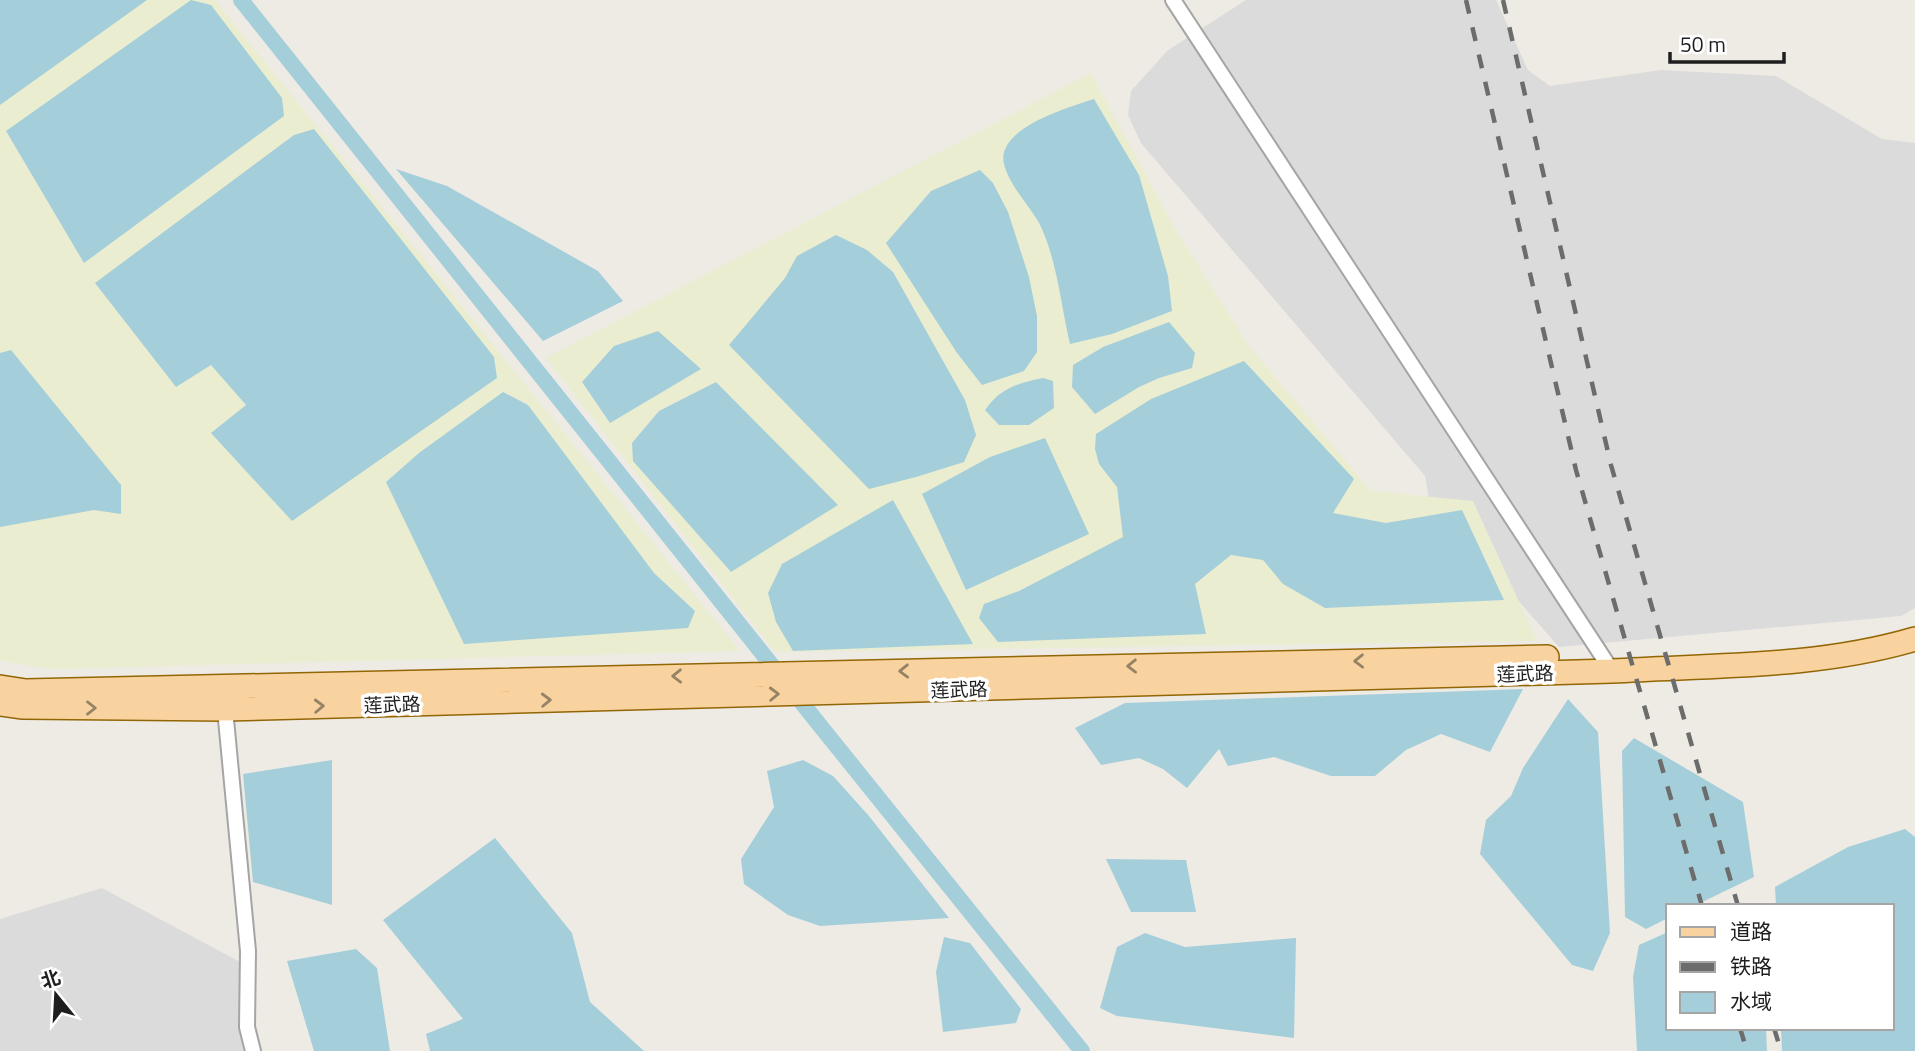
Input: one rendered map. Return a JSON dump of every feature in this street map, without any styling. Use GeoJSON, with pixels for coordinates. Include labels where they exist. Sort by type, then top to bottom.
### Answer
{"type":"FeatureCollection","features":[{"type":"Feature","properties":{"kind":"main road","name":"莲武路"},"geometry":{"type":"LineString","coordinates":[[0,704],[23,707],[225,709],[1606,663],[1812,647],[1878,637],[1915,627]]}},
{"type":"Feature","properties":{"kind":"main road","name":"莲武路"},"geometry":{"type":"LineString","coordinates":[[0,687],[26,691],[1813,660],[1881,650],[1915,639]]}},
{"type":"Feature","properties":{"kind":"street"},"geometry":{"type":"LineString","coordinates":[[1173,0],[1606,663]]}},
{"type":"Feature","properties":{"kind":"street"},"geometry":{"type":"LineString","coordinates":[[225,709],[248,951],[247,1027],[253,1051]]}},
{"type":"Feature","properties":{"kind":"shaded area"},"geometry":{"type":"Polygon","coordinates":[[[1246,0],[1496,0],[1528,70],[1550,86],[1661,70],[1776,76],[1882,139],[1915,143],[1915,608],[1901,616],[1559,647],[1429,499],[1425,476],[1141,143],[1128,115],[1131,91],[1167,51],[1246,0]]]}},
{"type":"Feature","properties":{"kind":"shaded area"},"geometry":{"type":"Polygon","coordinates":[[[102,888],[240,962],[254,1051],[0,1051],[0,919],[102,888]]]}},
{"type":"Feature","properties":{"kind":"green space"},"geometry":{"type":"Polygon","coordinates":[[[0,0],[215,0],[740,651],[53,669],[0,661],[0,0]]]}},
{"type":"Feature","properties":{"kind":"green space"},"geometry":{"type":"Polygon","coordinates":[[[1091,73],[1175,229],[1249,346],[1371,491],[1473,501],[1537,641],[775,652],[546,358],[1091,73]]]}},
{"type":"Feature","properties":{"kind":"water"},"geometry":{"type":"Polygon","coordinates":[[[0,0],[147,0],[0,105],[0,0]]]}},
{"type":"Feature","properties":{"kind":"water"},"geometry":{"type":"Polygon","coordinates":[[[191,0],[211,5],[282,98],[284,116],[84,263],[6,131],[191,0]]]}},
{"type":"Feature","properties":{"kind":"water"},"geometry":{"type":"Polygon","coordinates":[[[1094,99],[1139,175],[1168,276],[1172,311],[1112,334],[1070,344],[1056,272],[1047,243],[1038,221],[1007,173],[1004,151],[1022,130],[1037,121],[1094,99]]]}},
{"type":"Feature","properties":{"kind":"water"},"geometry":{"type":"Polygon","coordinates":[[[314,129],[494,357],[497,378],[292,521],[211,433],[246,405],[211,365],[176,387],[95,283],[294,135],[314,129]]]}},
{"type":"Feature","properties":{"kind":"water"},"geometry":{"type":"Polygon","coordinates":[[[396,169],[447,186],[598,271],[623,301],[543,341],[396,169]]]}},
{"type":"Feature","properties":{"kind":"water"},"geometry":{"type":"Polygon","coordinates":[[[980,170],[993,183],[1008,212],[1029,277],[1037,316],[1037,352],[1024,371],[982,385],[957,353],[886,243],[931,191],[980,170]]]}},
{"type":"Feature","properties":{"kind":"water"},"geometry":{"type":"Polygon","coordinates":[[[836,235],[867,250],[893,272],[965,400],[976,435],[964,462],[869,489],[729,345],[785,278],[797,256],[836,235]]]}},
{"type":"Feature","properties":{"kind":"water"},"geometry":{"type":"Polygon","coordinates":[[[1169,322],[1195,353],[1192,368],[1139,387],[1095,414],[1072,387],[1073,365],[1103,347],[1169,322]]]}},
{"type":"Feature","properties":{"kind":"water"},"geometry":{"type":"Polygon","coordinates":[[[658,331],[701,369],[610,423],[582,382],[614,346],[658,331]]]}},
{"type":"Feature","properties":{"kind":"water"},"geometry":{"type":"Polygon","coordinates":[[[11,350],[121,485],[121,514],[94,510],[0,527],[0,353],[11,350]]]}},
{"type":"Feature","properties":{"kind":"water"},"geometry":{"type":"Polygon","coordinates":[[[1244,361],[1354,479],[1333,513],[1386,523],[1462,510],[1504,600],[1325,608],[1283,584],[1263,560],[1231,555],[1195,584],[1206,634],[998,642],[979,618],[984,604],[1019,591],[1123,537],[1117,487],[1099,464],[1095,449],[1096,434],[1151,399],[1244,361]]]}},
{"type":"Feature","properties":{"kind":"water"},"geometry":{"type":"Polygon","coordinates":[[[1043,378],[1053,381],[1054,408],[1029,425],[999,425],[985,410],[997,396],[1010,388],[1043,378]]]}},
{"type":"Feature","properties":{"kind":"water"},"geometry":{"type":"Polygon","coordinates":[[[716,382],[838,505],[731,572],[633,461],[632,443],[659,411],[716,382]]]}},
{"type":"Feature","properties":{"kind":"water"},"geometry":{"type":"Polygon","coordinates":[[[503,392],[528,405],[654,573],[695,611],[688,628],[464,644],[386,482],[419,453],[503,392]]]}},
{"type":"Feature","properties":{"kind":"water"},"geometry":{"type":"Polygon","coordinates":[[[1045,438],[1089,534],[966,590],[922,494],[990,457],[1045,438]]]}},
{"type":"Feature","properties":{"kind":"water"},"geometry":{"type":"Polygon","coordinates":[[[893,500],[973,644],[793,651],[776,622],[768,593],[782,564],[893,500]]]}},
{"type":"Feature","properties":{"kind":"water"},"geometry":{"type":"Polygon","coordinates":[[[1523,689],[1490,752],[1441,734],[1406,750],[1375,776],[1331,776],[1274,757],[1228,766],[1219,749],[1187,788],[1163,769],[1139,758],[1101,765],[1075,728],[1125,703],[1523,689]]]}},
{"type":"Feature","properties":{"kind":"water"},"geometry":{"type":"Polygon","coordinates":[[[1568,699],[1598,732],[1610,933],[1593,971],[1572,965],[1480,854],[1486,820],[1511,796],[1523,768],[1568,699]]]}},
{"type":"Feature","properties":{"kind":"water"},"geometry":{"type":"Polygon","coordinates":[[[1634,738],[1743,802],[1754,877],[1698,904],[1666,904],[1666,919],[1646,929],[1625,917],[1622,751],[1634,738]]]}},
{"type":"Feature","properties":{"kind":"water"},"geometry":{"type":"Polygon","coordinates":[[[332,760],[332,905],[253,882],[243,774],[332,760]]]}},
{"type":"Feature","properties":{"kind":"water"},"geometry":{"type":"Polygon","coordinates":[[[803,760],[833,776],[869,816],[949,918],[820,926],[788,915],[744,884],[741,859],[774,807],[767,771],[803,760]]]}},
{"type":"Feature","properties":{"kind":"water"},"geometry":{"type":"Polygon","coordinates":[[[1905,829],[1915,837],[1915,1051],[1782,1051],[1781,1030],[1894,1030],[1894,904],[1776,904],[1775,887],[1848,847],[1905,829]]]}},
{"type":"Feature","properties":{"kind":"water"},"geometry":{"type":"Polygon","coordinates":[[[495,838],[572,933],[590,1002],[644,1051],[430,1051],[426,1034],[463,1019],[383,920],[495,838]]]}},
{"type":"Feature","properties":{"kind":"water"},"geometry":{"type":"Polygon","coordinates":[[[1106,859],[1186,860],[1196,912],[1131,912],[1106,859]]]}},
{"type":"Feature","properties":{"kind":"water"},"geometry":{"type":"Polygon","coordinates":[[[1145,933],[1185,947],[1296,938],[1294,1038],[1117,1016],[1100,1008],[1117,947],[1145,933]]]}},
{"type":"Feature","properties":{"kind":"water"},"geometry":{"type":"Polygon","coordinates":[[[1666,933],[1666,1030],[1766,1030],[1767,1051],[1637,1051],[1633,977],[1639,945],[1666,933]]]}},
{"type":"Feature","properties":{"kind":"water"},"geometry":{"type":"Polygon","coordinates":[[[944,937],[970,943],[1021,1009],[1016,1023],[943,1032],[936,972],[944,937]]]}},
{"type":"Feature","properties":{"kind":"water"},"geometry":{"type":"Polygon","coordinates":[[[356,949],[377,968],[390,1051],[314,1051],[287,961],[356,949]]]}},
{"type":"Feature","properties":{"kind":"waterway"},"geometry":{"type":"LineString","coordinates":[[241,0],[1082,1051]]}},
{"type":"Feature","properties":{"kind":"railway"},"geometry":{"type":"LineString","coordinates":[[1466,0],[1576,470],[1701,904]]}},
{"type":"Feature","properties":{"kind":"railway"},"geometry":{"type":"LineString","coordinates":[[1503,0],[1611,465],[1737,904]]}},
{"type":"Feature","properties":{"kind":"railway"},"geometry":{"type":"LineString","coordinates":[[1741,1030],[1747,1051]]}},
{"type":"Feature","properties":{"kind":"railway"},"geometry":{"type":"LineString","coordinates":[[1775,1030],[1781,1051]]}}]}
